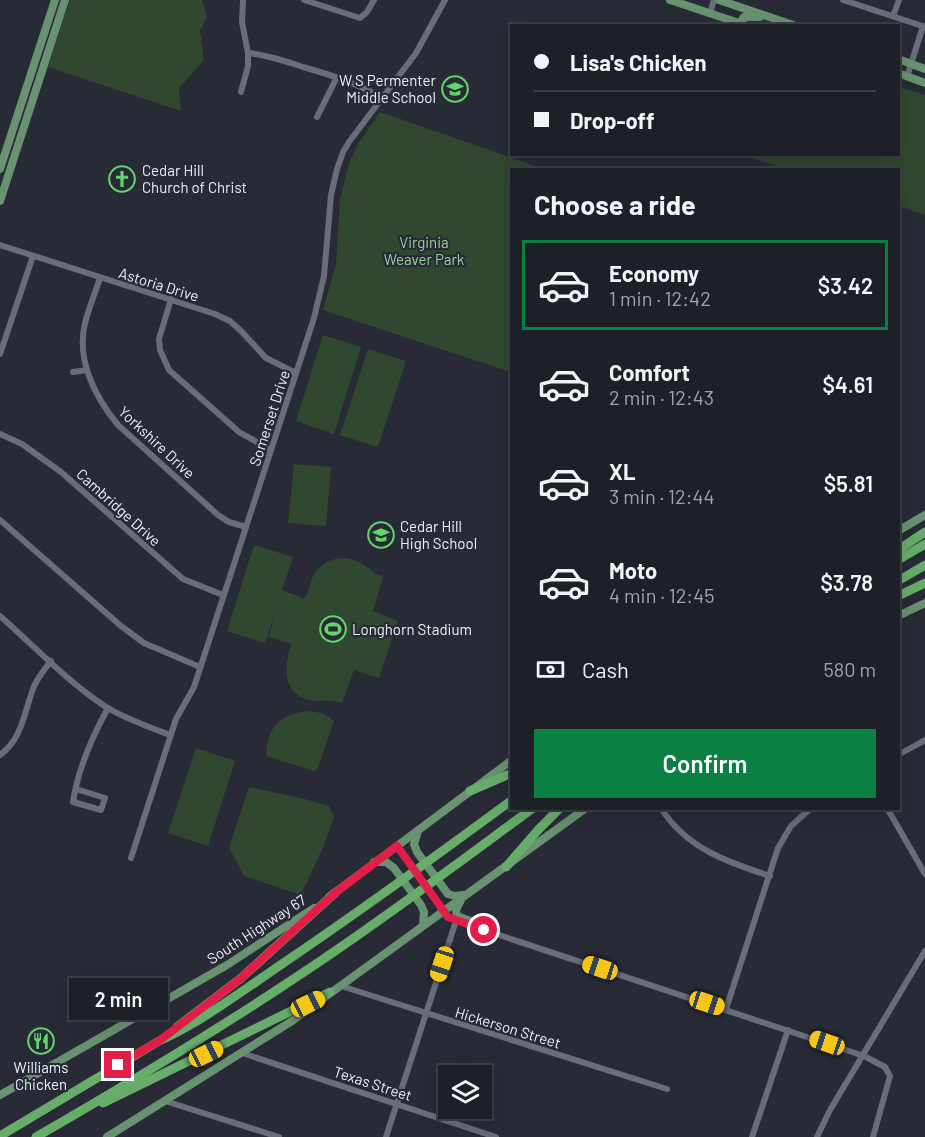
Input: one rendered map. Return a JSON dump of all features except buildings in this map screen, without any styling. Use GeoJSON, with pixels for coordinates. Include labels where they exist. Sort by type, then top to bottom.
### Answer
{"type":"FeatureCollection","features":[{"type":"Feature","properties":{"kind":"highway"},"geometry":{"type":"LineString","coordinates":[[900,549],[925,532]]}},
{"type":"Feature","properties":{"kind":"highway"},"geometry":{"type":"LineString","coordinates":[[900,559],[925,544]]}},
{"type":"Feature","properties":{"kind":"highway"},"geometry":{"type":"LineString","coordinates":[[900,580],[925,565]]}},
{"type":"Feature","properties":{"kind":"highway"},"geometry":{"type":"LineString","coordinates":[[900,595],[925,583]]}},
{"type":"Feature","properties":{"kind":"highway"},"geometry":{"type":"LineString","coordinates":[[470,791],[510,773]]}},
{"type":"Feature","properties":{"kind":"highway"},"geometry":{"type":"LineString","coordinates":[[0,1136],[159,1041],[181,1031],[224,1003],[385,893],[510,801]]}},
{"type":"Feature","properties":{"kind":"highway"},"geometry":{"type":"LineString","coordinates":[[36,1137],[238,1015],[309,969],[400,906],[530,810]]}},
{"type":"Feature","properties":{"kind":"highway"},"geometry":{"type":"LineString","coordinates":[[506,867],[558,810]]}},
{"type":"Feature","properties":{"kind":"highway"},"geometry":{"type":"LineString","coordinates":[[159,1041],[240,979],[335,893]]}},
{"type":"Feature","properties":{"kind":"highway"},"geometry":{"type":"LineString","coordinates":[[63,1122],[330,992]]}},
{"type":"Feature","properties":{"kind":"main road"},"geometry":{"type":"LineString","coordinates":[[0,169],[55,0]]}},
{"type":"Feature","properties":{"kind":"main road"},"geometry":{"type":"LineString","coordinates":[[0,201],[3,183],[64,0]]}},
{"type":"Feature","properties":{"kind":"main road"},"geometry":{"type":"LineString","coordinates":[[670,0],[744,24],[744,17],[752,16],[793,24]]}},
{"type":"Feature","properties":{"kind":"main road"},"geometry":{"type":"LineString","coordinates":[[718,0],[793,24]]}},
{"type":"Feature","properties":{"kind":"main road"},"geometry":{"type":"LineString","coordinates":[[900,60],[925,69]]}},
{"type":"Feature","properties":{"kind":"main road"},"geometry":{"type":"LineString","coordinates":[[903,75],[925,83]]}},
{"type":"Feature","properties":{"kind":"main road"},"geometry":{"type":"LineString","coordinates":[[18,114],[27,116]]}},
{"type":"Feature","properties":{"kind":"main road"},"geometry":{"type":"LineString","coordinates":[[900,530],[925,515]]}},
{"type":"Feature","properties":{"kind":"main road"},"geometry":{"type":"LineString","coordinates":[[900,615],[925,603]]}},
{"type":"Feature","properties":{"kind":"main road","name":"South Highway 67"},"geometry":{"type":"LineString","coordinates":[[0,1095],[227,965],[335,893],[510,761]]}},
{"type":"Feature","properties":{"kind":"main road"},"geometry":{"type":"LineString","coordinates":[[107,1137],[242,1053],[341,986],[583,810]]}},
{"type":"Feature","properties":{"kind":"main road"},"geometry":{"type":"LineString","coordinates":[[418,831],[414,844],[417,852],[448,894],[465,895]]}},
{"type":"Feature","properties":{"kind":"main road"},"geometry":{"type":"LineString","coordinates":[[374,862],[386,862],[394,868],[423,909],[423,926]]}},
{"type":"Feature","properties":{"kind":"main road"},"geometry":{"type":"LineString","coordinates":[[465,895],[457,906],[457,916],[487,927],[496,933]]}},
{"type":"Feature","properties":{"kind":"street"},"geometry":{"type":"LineString","coordinates":[[241,92],[248,66],[242,22],[243,0]]}},
{"type":"Feature","properties":{"kind":"street"},"geometry":{"type":"LineString","coordinates":[[304,0],[360,18],[367,12],[374,0]]}},
{"type":"Feature","properties":{"kind":"street","name":"Somerset Drive"},"geometry":{"type":"LineString","coordinates":[[131,858],[176,718],[194,687],[314,318],[324,276],[332,195],[337,169],[349,142],[416,53],[445,0]]}},
{"type":"Feature","properties":{"kind":"street"},"geometry":{"type":"LineString","coordinates":[[710,13],[714,0]]}},
{"type":"Feature","properties":{"kind":"street"},"geometry":{"type":"LineString","coordinates":[[843,0],[924,26],[911,64],[903,75]]}},
{"type":"Feature","properties":{"kind":"street"},"geometry":{"type":"LineString","coordinates":[[893,16],[899,0]]}},
{"type":"Feature","properties":{"kind":"street"},"geometry":{"type":"LineString","coordinates":[[248,53],[263,55],[337,77],[361,86],[382,98]]}},
{"type":"Feature","properties":{"kind":"street"},"geometry":{"type":"LineString","coordinates":[[317,117],[337,77]]}},
{"type":"Feature","properties":{"kind":"street","name":"Astoria Drive"},"geometry":{"type":"LineString","coordinates":[[0,245],[215,314],[230,321],[266,358],[296,373]]}},
{"type":"Feature","properties":{"kind":"street"},"geometry":{"type":"LineString","coordinates":[[0,354],[33,256]]}},
{"type":"Feature","properties":{"kind":"street","name":"Yorkshire Drive"},"geometry":{"type":"LineString","coordinates":[[100,278],[85,321],[83,335],[87,370],[96,394],[118,425],[218,515],[229,522],[246,527]]}},
{"type":"Feature","properties":{"kind":"street"},"geometry":{"type":"LineString","coordinates":[[171,299],[159,339],[160,350],[169,370],[239,432],[271,450]]}},
{"type":"Feature","properties":{"kind":"street"},"geometry":{"type":"LineString","coordinates":[[73,372],[87,370]]}},
{"type":"Feature","properties":{"kind":"street","name":"Cambridge Drive"},"geometry":{"type":"LineString","coordinates":[[0,434],[37,454],[61,472],[183,579],[224,595]]}},
{"type":"Feature","properties":{"kind":"street"},"geometry":{"type":"LineString","coordinates":[[0,520],[121,626],[144,643],[200,667]]}},
{"type":"Feature","properties":{"kind":"street"},"geometry":{"type":"LineString","coordinates":[[0,616],[83,690],[108,708],[170,735]]}},
{"type":"Feature","properties":{"kind":"street"},"geometry":{"type":"LineString","coordinates":[[0,755],[7,750],[16,737],[24,720],[33,688],[51,661]]}},
{"type":"Feature","properties":{"kind":"street"},"geometry":{"type":"LineString","coordinates":[[76,789],[105,798],[101,810],[73,802],[76,789],[93,736],[108,708]]}},
{"type":"Feature","properties":{"kind":"street"},"geometry":{"type":"LineString","coordinates":[[900,754],[925,740]]}},
{"type":"Feature","properties":{"kind":"street"},"geometry":{"type":"LineString","coordinates":[[662,810],[676,828],[709,853],[731,864],[770,876]]}},
{"type":"Feature","properties":{"kind":"street"},"geometry":{"type":"LineString","coordinates":[[726,1009],[785,834],[809,810]]}},
{"type":"Feature","properties":{"kind":"street"},"geometry":{"type":"LineString","coordinates":[[888,810],[925,874]]}},
{"type":"Feature","properties":{"kind":"street"},"geometry":{"type":"LineString","coordinates":[[397,846],[443,911],[456,921],[788,1030],[864,1056],[885,1067],[890,1076],[890,1082],[873,1137]]}},
{"type":"Feature","properties":{"kind":"street"},"geometry":{"type":"LineString","coordinates":[[386,1137],[456,921]]}},
{"type":"Feature","properties":{"kind":"street"},"geometry":{"type":"LineString","coordinates":[[818,1137],[850,1075],[864,1056],[925,951]]}},
{"type":"Feature","properties":{"kind":"street","name":"Hickerson Street"},"geometry":{"type":"LineString","coordinates":[[341,986],[667,1089]]}},
{"type":"Feature","properties":{"kind":"street"},"geometry":{"type":"LineString","coordinates":[[752,1137],[788,1030]]}},
{"type":"Feature","properties":{"kind":"street","name":"Texas Street"},"geometry":{"type":"LineString","coordinates":[[242,1053],[496,1137]]}},
{"type":"Feature","properties":{"kind":"street"},"geometry":{"type":"LineString","coordinates":[[165,1101],[279,1137]]}},
{"type":"Feature","properties":{"kind":"green space"},"geometry":{"type":"Polygon","coordinates":[[[70,0],[202,0],[207,17],[200,31],[204,60],[179,88],[181,111],[48,67],[70,0]]]}},
{"type":"Feature","properties":{"kind":"green space"},"geometry":{"type":"Polygon","coordinates":[[[900,87],[925,95],[925,215],[900,206],[900,168],[783,168],[755,159],[753,156],[900,156],[900,87]]]}},
{"type":"Feature","properties":{"kind":"green space","name":"Virginia Weaver Park"},"geometry":{"type":"Polygon","coordinates":[[[380,112],[541,168],[510,168],[510,372],[323,310],[336,264],[340,200],[349,163],[358,144],[380,112]]]}},
{"type":"Feature","properties":{"kind":"green space"},"geometry":{"type":"Polygon","coordinates":[[[323,335],[361,347],[334,434],[296,421],[323,335]]]}},
{"type":"Feature","properties":{"kind":"green space"},"geometry":{"type":"Polygon","coordinates":[[[368,349],[406,361],[378,447],[340,435],[368,349]]]}},
{"type":"Feature","properties":{"kind":"green space"},"geometry":{"type":"Polygon","coordinates":[[[294,464],[331,467],[326,526],[288,523],[294,464]]]}},
{"type":"Feature","properties":{"kind":"green space","name":"Longhorn Stadium"},"geometry":{"type":"Polygon","coordinates":[[[254,545],[293,557],[282,590],[305,599],[317,570],[327,562],[340,558],[363,564],[383,577],[373,611],[398,621],[379,678],[354,670],[342,703],[309,700],[300,696],[289,684],[287,660],[291,644],[269,637],[274,617],[265,643],[227,631],[254,545]]]}},
{"type":"Feature","properties":{"kind":"green space"},"geometry":{"type":"Polygon","coordinates":[[[308,711],[322,713],[334,721],[318,768],[314,771],[266,756],[269,737],[277,724],[290,715],[308,711]]]}},
{"type":"Feature","properties":{"kind":"green space"},"geometry":{"type":"Polygon","coordinates":[[[196,748],[235,761],[208,846],[168,833],[196,748]]]}},
{"type":"Feature","properties":{"kind":"green space"},"geometry":{"type":"Polygon","coordinates":[[[249,787],[329,806],[334,817],[301,895],[244,876],[229,847],[249,787]]]}},
{"type":"Feature","properties":{"kind":"place","name":"W S Permenter Middle School"},"geometry":{"type":"Point","coordinates":[455,89]}},
{"type":"Feature","properties":{"kind":"place","name":"Cedar Hill Church of Christ"},"geometry":{"type":"Point","coordinates":[122,179]}},
{"type":"Feature","properties":{"kind":"place","name":"Cedar Hill High School"},"geometry":{"type":"Point","coordinates":[381,535]}},
{"type":"Feature","properties":{"kind":"place","name":"Longhorn Stadium"},"geometry":{"type":"Point","coordinates":[333,629]}},
{"type":"Feature","properties":{"kind":"place","name":"Williams Chicken"},"geometry":{"type":"Point","coordinates":[41,1041]}},
{"type":"Feature","properties":{"kind":"route"},"geometry":{"type":"LineString","coordinates":[[118,1065],[159,1041],[240,979],[335,893],[397,846],[448,917],[484,930]]}}]}
